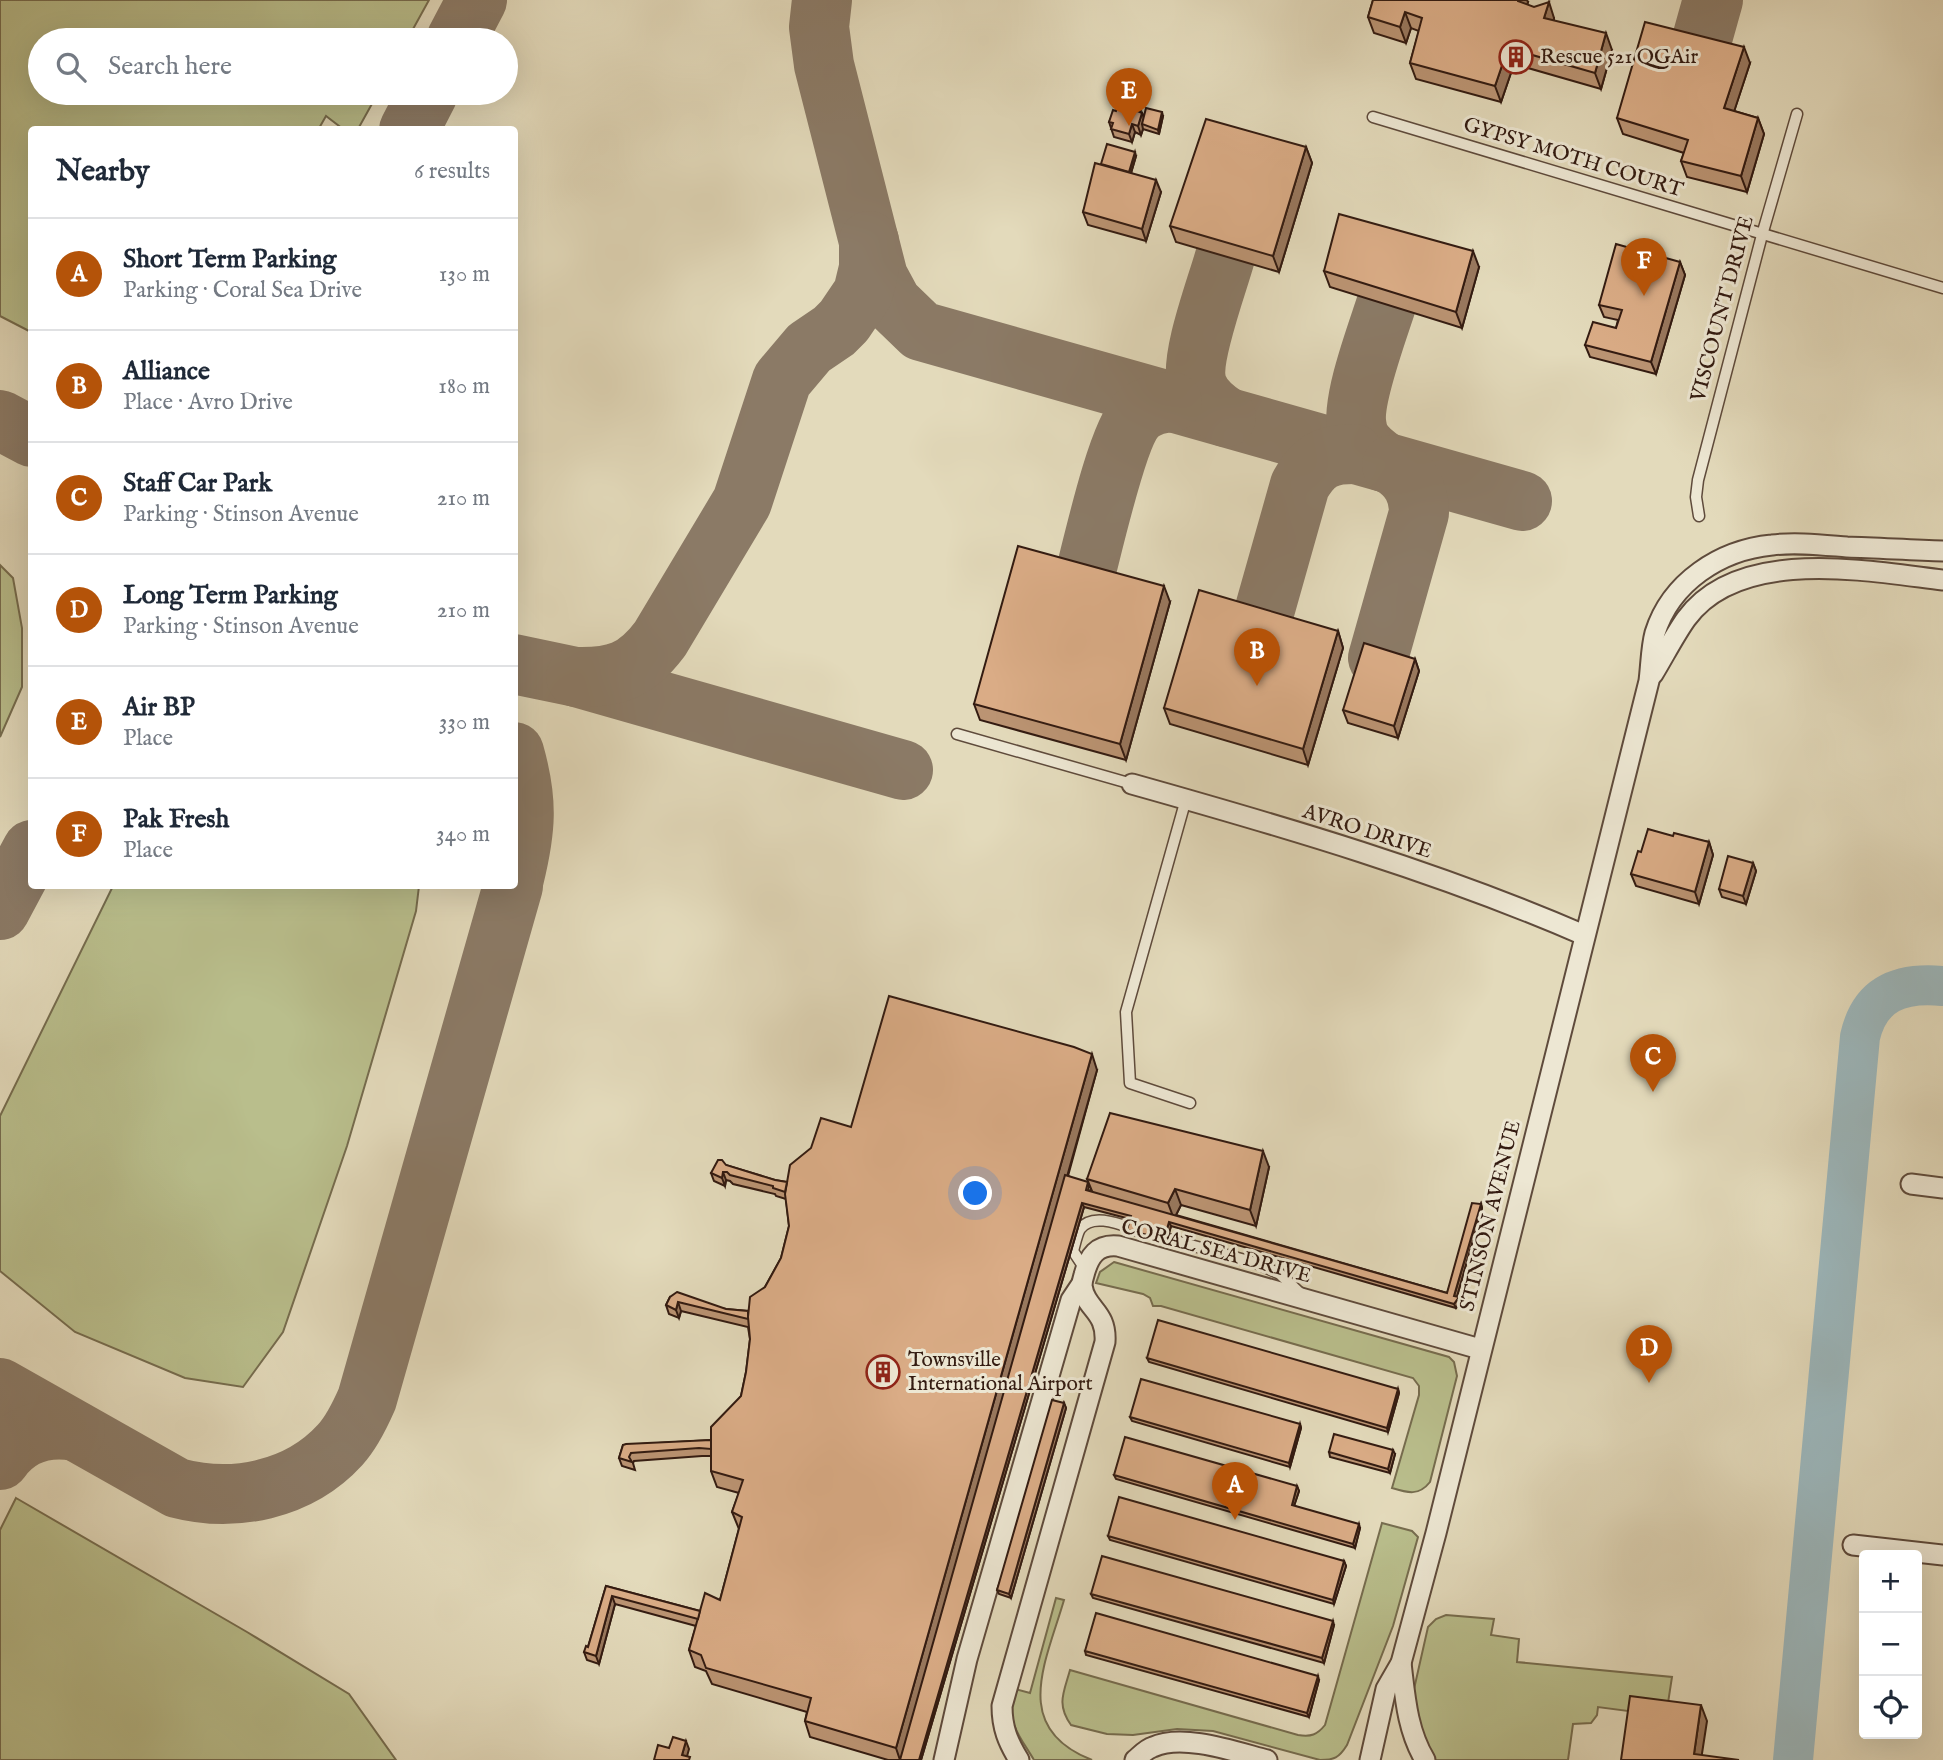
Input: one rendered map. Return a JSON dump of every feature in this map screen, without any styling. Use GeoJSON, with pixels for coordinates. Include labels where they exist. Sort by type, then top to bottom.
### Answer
{"type":"FeatureCollection","features":[{"type":"Feature","properties":{"kind":"street"},"geometry":{"type":"LineString","coordinates":[[1649,681],[1655,635],[1664,613],[1678,592],[1698,572],[1720,559],[1744,550],[1772,545],[1943,551]]}},
{"type":"Feature","properties":{"kind":"street"},"geometry":{"type":"LineString","coordinates":[[1649,681],[1686,618],[1705,600],[1756,574],[1790,569],[1830,569],[1943,580]]}},
{"type":"Feature","properties":{"kind":"street","name":"STINSON AVENUE"},"geometry":{"type":"LineString","coordinates":[[1370,1760],[1386,1689],[1401,1662],[1432,1546],[1649,681]]}},
{"type":"Feature","properties":{"kind":"street","name":"AVRO DRIVE"},"geometry":{"type":"LineString","coordinates":[[1132,784],[1482,893],[1584,935]]}},
{"type":"Feature","properties":{"kind":"street"},"geometry":{"type":"LineString","coordinates":[[1911,1184],[1943,1188]]}},
{"type":"Feature","properties":{"kind":"street","name":"CORAL SEA DRIVE"},"geometry":{"type":"LineString","coordinates":[[944,1760],[967,1658],[1063,1326],[1071,1300],[1094,1252],[1102,1247],[1118,1246],[1480,1349]]}},
{"type":"Feature","properties":{"kind":"street"},"geometry":{"type":"LineString","coordinates":[[1019,1760],[1007,1741],[1003,1728],[1002,1706],[1105,1342],[1105,1323],[1089,1301],[1083,1277]]}},
{"type":"Feature","properties":{"kind":"street"},"geometry":{"type":"LineString","coordinates":[[1853,1545],[1943,1555]]}},
{"type":"Feature","properties":{"kind":"street"},"geometry":{"type":"LineString","coordinates":[[1401,1662],[1407,1715],[1425,1760]]}},
{"type":"Feature","properties":{"kind":"street"},"geometry":{"type":"LineString","coordinates":[[1135,1760],[1153,1746],[1184,1742],[1205,1744],[1267,1760]]}},
{"type":"Feature","properties":{"kind":"lane","name":"VISCOUNT DRIVE"},"geometry":{"type":"LineString","coordinates":[[1699,516],[1696,498],[1698,480],[1762,235],[1797,114]]}},
{"type":"Feature","properties":{"kind":"lane","name":"GYPSY MOTH COURT"},"geometry":{"type":"LineString","coordinates":[[1373,117],[1943,288]]}},
{"type":"Feature","properties":{"kind":"lane"},"geometry":{"type":"LineString","coordinates":[[957,734],[1132,784]]}},
{"type":"Feature","properties":{"kind":"lane"},"geometry":{"type":"LineString","coordinates":[[1186,799],[1126,1012],[1130,1083],[1190,1103]]}},
{"type":"Feature","properties":{"kind":"lane"},"geometry":{"type":"LineString","coordinates":[[1083,1277],[1073,1251],[1080,1229],[1094,1221],[1104,1221],[1256,1263],[1280,1274],[1307,1300]]}},
{"type":"Feature","properties":{"kind":"green space"},"geometry":{"type":"Polygon","coordinates":[[[0,0],[429,0],[414,28],[28,28],[28,105],[371,105],[360,126],[339,126],[326,116],[320,126],[28,126],[28,330],[0,316],[0,0]]]}},
{"type":"Feature","properties":{"kind":"green space"},"geometry":{"type":"Polygon","coordinates":[[[0,565],[13,578],[22,628],[22,687],[0,737],[0,565]]]}},
{"type":"Feature","properties":{"kind":"green space"},"geometry":{"type":"Polygon","coordinates":[[[112,889],[419,889],[416,911],[347,1146],[283,1332],[243,1387],[185,1378],[75,1332],[0,1271],[0,1116],[112,889]]]}},
{"type":"Feature","properties":{"kind":"green space"},"geometry":{"type":"Polygon","coordinates":[[[1114,1262],[1449,1357],[1454,1362],[1457,1376],[1430,1482],[1422,1490],[1413,1492],[1392,1488],[1419,1395],[1419,1386],[1413,1378],[1161,1306],[1153,1306],[1150,1298],[1143,1294],[1096,1283],[1100,1272],[1114,1262]]]}},
{"type":"Feature","properties":{"kind":"green space"},"geometry":{"type":"Polygon","coordinates":[[[16,1498],[349,1694],[396,1760],[0,1760],[0,1530],[16,1498]]]}},
{"type":"Feature","properties":{"kind":"green space"},"geometry":{"type":"Polygon","coordinates":[[[1382,1523],[1412,1531],[1418,1537],[1393,1626],[1347,1745],[1336,1757],[1320,1760],[1213,1731],[1177,1729],[1133,1735],[1107,1734],[1071,1725],[1066,1718],[1064,1692],[1070,1670],[1298,1735],[1316,1733],[1325,1725],[1382,1523]]]}},
{"type":"Feature","properties":{"kind":"green space"},"geometry":{"type":"Polygon","coordinates":[[[1056,1598],[1064,1600],[1043,1669],[1040,1691],[1042,1712],[1050,1730],[1067,1746],[1092,1760],[1034,1760],[1018,1734],[1013,1719],[1015,1689],[1030,1693],[1056,1598]]]}},
{"type":"Feature","properties":{"kind":"green space"},"geometry":{"type":"Polygon","coordinates":[[[1446,1615],[1494,1619],[1491,1635],[1519,1639],[1517,1662],[1672,1677],[1666,1716],[1598,1707],[1597,1715],[1591,1723],[1573,1724],[1568,1760],[1434,1760],[1415,1718],[1414,1689],[1428,1627],[1436,1619],[1446,1615]]]}},
{"type":"Feature","properties":{"kind":"building","name":"Rescue 521 QGAir"},"geometry":{"type":"Polygon","coordinates":[[[1373,0],[1518,0],[1534,7],[1549,2],[1544,18],[1606,33],[1595,73],[1508,48],[1495,86],[1410,63],[1422,18],[1405,12],[1400,27],[1368,17],[1373,0]]]}},
{"type":"Feature","properties":{"kind":"building"},"geometry":{"type":"Polygon","coordinates":[[[1645,22],[1744,47],[1724,108],[1758,118],[1741,176],[1681,161],[1688,140],[1617,118],[1645,22]]]}},
{"type":"Feature","properties":{"kind":"building"},"geometry":{"type":"Polygon","coordinates":[[[1121,97],[1138,101],[1135,110],[1142,113],[1138,126],[1132,124],[1129,134],[1111,129],[1113,123],[1109,122],[1121,97]]]}},
{"type":"Feature","properties":{"kind":"building"},"geometry":{"type":"Polygon","coordinates":[[[1146,108],[1162,112],[1158,130],[1142,124],[1146,108]]]}},
{"type":"Feature","properties":{"kind":"building"},"geometry":{"type":"Polygon","coordinates":[[[1206,119],[1306,147],[1273,256],[1170,226],[1206,119]]]}},
{"type":"Feature","properties":{"kind":"building"},"geometry":{"type":"Polygon","coordinates":[[[1107,144],[1135,152],[1129,172],[1101,164],[1107,144]]]}},
{"type":"Feature","properties":{"kind":"building"},"geometry":{"type":"Polygon","coordinates":[[[1095,163],[1156,180],[1142,229],[1083,212],[1095,163]]]}},
{"type":"Feature","properties":{"kind":"building"},"geometry":{"type":"Polygon","coordinates":[[[1339,214],[1473,251],[1456,312],[1324,271],[1339,214]]]}},
{"type":"Feature","properties":{"kind":"building"},"geometry":{"type":"Polygon","coordinates":[[[1616,244],[1680,262],[1651,362],[1585,345],[1593,322],[1616,328],[1622,310],[1599,305],[1616,244]]]}},
{"type":"Feature","properties":{"kind":"building"},"geometry":{"type":"Polygon","coordinates":[[[1018,546],[1164,586],[1120,744],[974,704],[1018,546]]]}},
{"type":"Feature","properties":{"kind":"building"},"geometry":{"type":"Polygon","coordinates":[[[1199,590],[1338,631],[1303,749],[1164,708],[1199,590]]]}},
{"type":"Feature","properties":{"kind":"building"},"geometry":{"type":"Polygon","coordinates":[[[1364,643],[1415,659],[1394,726],[1343,710],[1364,643]]]}},
{"type":"Feature","properties":{"kind":"building"},"geometry":{"type":"Polygon","coordinates":[[[1648,829],[1709,842],[1695,892],[1631,874],[1648,829]]]}},
{"type":"Feature","properties":{"kind":"building"},"geometry":{"type":"Polygon","coordinates":[[[1728,856],[1753,863],[1743,896],[1719,889],[1728,856]]]}},
{"type":"Feature","properties":{"kind":"building","name":"Townsville International Airport"},"geometry":{"type":"Polygon","coordinates":[[[889,996],[1092,1054],[896,1748],[805,1721],[811,1698],[706,1668],[701,1655],[689,1650],[705,1593],[720,1600],[742,1517],[732,1512],[743,1480],[711,1471],[711,1427],[741,1396],[750,1339],[750,1297],[765,1287],[781,1258],[789,1226],[785,1194],[790,1165],[811,1148],[821,1118],[851,1127],[889,996]]]}},
{"type":"Feature","properties":{"kind":"building"},"geometry":{"type":"Polygon","coordinates":[[[1110,1113],[1263,1151],[1250,1210],[1175,1189],[1168,1203],[1087,1179],[1110,1113]]]}},
{"type":"Feature","properties":{"kind":"building"},"geometry":{"type":"Polygon","coordinates":[[[718,1160],[722,1160],[726,1165],[787,1182],[785,1192],[727,1172],[723,1172],[722,1178],[711,1173],[718,1160]]]}},
{"type":"Feature","properties":{"kind":"building"},"geometry":{"type":"Polygon","coordinates":[[[1065,1175],[1088,1182],[1086,1190],[1447,1293],[1472,1203],[1481,1204],[1454,1296],[1459,1297],[1454,1304],[1169,1222],[1164,1239],[1127,1230],[1131,1216],[1082,1203],[919,1760],[900,1760],[1065,1175]]]}},
{"type":"Feature","properties":{"kind":"building"},"geometry":{"type":"Polygon","coordinates":[[[677,1292],[726,1309],[748,1311],[748,1319],[678,1302],[676,1310],[666,1305],[670,1297],[677,1292]]]}},
{"type":"Feature","properties":{"kind":"building"},"geometry":{"type":"Polygon","coordinates":[[[1158,1320],[1398,1389],[1387,1428],[1147,1358],[1158,1320]]]}},
{"type":"Feature","properties":{"kind":"building"},"geometry":{"type":"Polygon","coordinates":[[[1141,1379],[1300,1424],[1289,1463],[1130,1417],[1141,1379]]]}},
{"type":"Feature","properties":{"kind":"building"},"geometry":{"type":"Polygon","coordinates":[[[1052,1400],[1064,1403],[1009,1594],[997,1590],[1052,1400]]]}},
{"type":"Feature","properties":{"kind":"building"},"geometry":{"type":"Polygon","coordinates":[[[1334,1434],[1393,1450],[1388,1469],[1329,1452],[1334,1434]]]}},
{"type":"Feature","properties":{"kind":"building"},"geometry":{"type":"Polygon","coordinates":[[[1125,1437],[1297,1486],[1292,1505],[1359,1524],[1353,1544],[1114,1475],[1125,1437]]]}},
{"type":"Feature","properties":{"kind":"building"},"geometry":{"type":"Polygon","coordinates":[[[711,1440],[711,1449],[631,1453],[629,1457],[632,1462],[619,1458],[623,1445],[626,1444],[711,1440]]]}},
{"type":"Feature","properties":{"kind":"building"},"geometry":{"type":"Polygon","coordinates":[[[1119,1497],[1344,1561],[1333,1600],[1108,1536],[1119,1497]]]}},
{"type":"Feature","properties":{"kind":"building"},"geometry":{"type":"Polygon","coordinates":[[[1102,1556],[1333,1621],[1322,1658],[1091,1594],[1102,1556]]]}},
{"type":"Feature","properties":{"kind":"building"},"geometry":{"type":"Polygon","coordinates":[[[606,1586],[700,1611],[698,1619],[612,1596],[596,1656],[584,1652],[586,1646],[588,1647],[606,1586]]]}},
{"type":"Feature","properties":{"kind":"building"},"geometry":{"type":"Polygon","coordinates":[[[1096,1613],[1318,1676],[1307,1713],[1085,1651],[1096,1613]]]}},
{"type":"Feature","properties":{"kind":"building"},"geometry":{"type":"Polygon","coordinates":[[[1630,1696],[1701,1705],[1694,1754],[1739,1760],[1621,1760],[1630,1696]]]}},
{"type":"Feature","properties":{"kind":"building"},"geometry":{"type":"Polygon","coordinates":[[[673,1737],[686,1741],[682,1755],[690,1757],[689,1760],[654,1760],[658,1745],[669,1748],[673,1737]]]}},
{"type":"Feature","properties":{"kind":"waterway"},"geometry":{"type":"LineString","coordinates":[[1793,1760],[1860,1037],[1871,1010],[1890,993],[1914,986],[1943,986]]}},
{"type":"Feature","properties":{"kind":"taxiway"},"geometry":{"type":"LineString","coordinates":[[462,28],[477,0]]}},
{"type":"Feature","properties":{"kind":"taxiway"},"geometry":{"type":"LineString","coordinates":[[822,0],[819,27],[824,65],[878,277],[892,303],[921,331],[1522,501]]}},
{"type":"Feature","properties":{"kind":"taxiway"},"geometry":{"type":"LineString","coordinates":[[1699,50],[1713,0]]}},
{"type":"Feature","properties":{"kind":"taxiway"},"geometry":{"type":"LineString","coordinates":[[411,126],[422,105]]}},
{"type":"Feature","properties":{"kind":"taxiway"},"geometry":{"type":"LineString","coordinates":[[576,677],[602,676],[624,670],[642,659],[660,639],[742,502],[782,380],[809,348],[844,321],[863,293],[869,268],[869,241]]}},
{"type":"Feature","properties":{"kind":"taxiway"},"geometry":{"type":"LineString","coordinates":[[1225,257],[1200,341],[1196,373],[1197,385],[1205,400],[1226,417]]}},
{"type":"Feature","properties":{"kind":"taxiway"},"geometry":{"type":"LineString","coordinates":[[1384,462],[1363,443],[1356,416],[1366,367],[1386,305]]}},
{"type":"Feature","properties":{"kind":"taxiway"},"geometry":{"type":"LineString","coordinates":[[1084,579],[1106,492],[1129,427],[1145,409],[1172,402]]}},
{"type":"Feature","properties":{"kind":"taxiway"},"geometry":{"type":"LineString","coordinates":[[0,420],[28,435]]}},
{"type":"Feature","properties":{"kind":"taxiway"},"geometry":{"type":"LineString","coordinates":[[1261,623],[1300,485],[1310,470],[1328,457],[1354,454]]}},
{"type":"Feature","properties":{"kind":"taxiway"},"geometry":{"type":"LineString","coordinates":[[1378,658],[1419,513],[1412,485],[1404,474],[1392,465]]}},
{"type":"Feature","properties":{"kind":"taxiway"},"geometry":{"type":"LineString","coordinates":[[518,665],[576,677],[903,770]]}},
{"type":"Feature","properties":{"kind":"taxiway"},"geometry":{"type":"LineString","coordinates":[[518,766],[524,815],[518,859]]}},
{"type":"Feature","properties":{"kind":"taxiway"},"geometry":{"type":"LineString","coordinates":[[0,910],[28,858]]}},
{"type":"Feature","properties":{"kind":"taxiway"},"geometry":{"type":"LineString","coordinates":[[0,1388],[177,1488],[199,1492],[243,1493],[264,1489],[305,1473],[340,1445],[352,1429],[367,1399],[512,889]]}},
{"type":"Feature","properties":{"kind":"taxiway"},"geometry":{"type":"LineString","coordinates":[[0,1460],[15,1444],[33,1434],[53,1430],[75,1431]]}},
{"type":"Feature","properties":{"kind":"place","name":"Rescue 521 QGAir"},"geometry":{"type":"Point","coordinates":[1516,57]}},
{"type":"Feature","properties":{"kind":"place","name":"Air BP"},"geometry":{"type":"Point","coordinates":[1129,126]}},
{"type":"Feature","properties":{"kind":"place","name":"Pak Fresh"},"geometry":{"type":"Point","coordinates":[1644,296]}},
{"type":"Feature","properties":{"kind":"place","name":"Alliance"},"geometry":{"type":"Point","coordinates":[1257,686]}},
{"type":"Feature","properties":{"kind":"place","name":"Staff Car Park"},"geometry":{"type":"Point","coordinates":[1653,1092]}},
{"type":"Feature","properties":{"kind":"place","name":"Townsville International Airport"},"geometry":{"type":"Point","coordinates":[883,1372]}},
{"type":"Feature","properties":{"kind":"place","name":"Long Term Parking"},"geometry":{"type":"Point","coordinates":[1649,1383]}},
{"type":"Feature","properties":{"kind":"place","name":"Short Term Parking"},"geometry":{"type":"Point","coordinates":[1235,1520]}}]}
